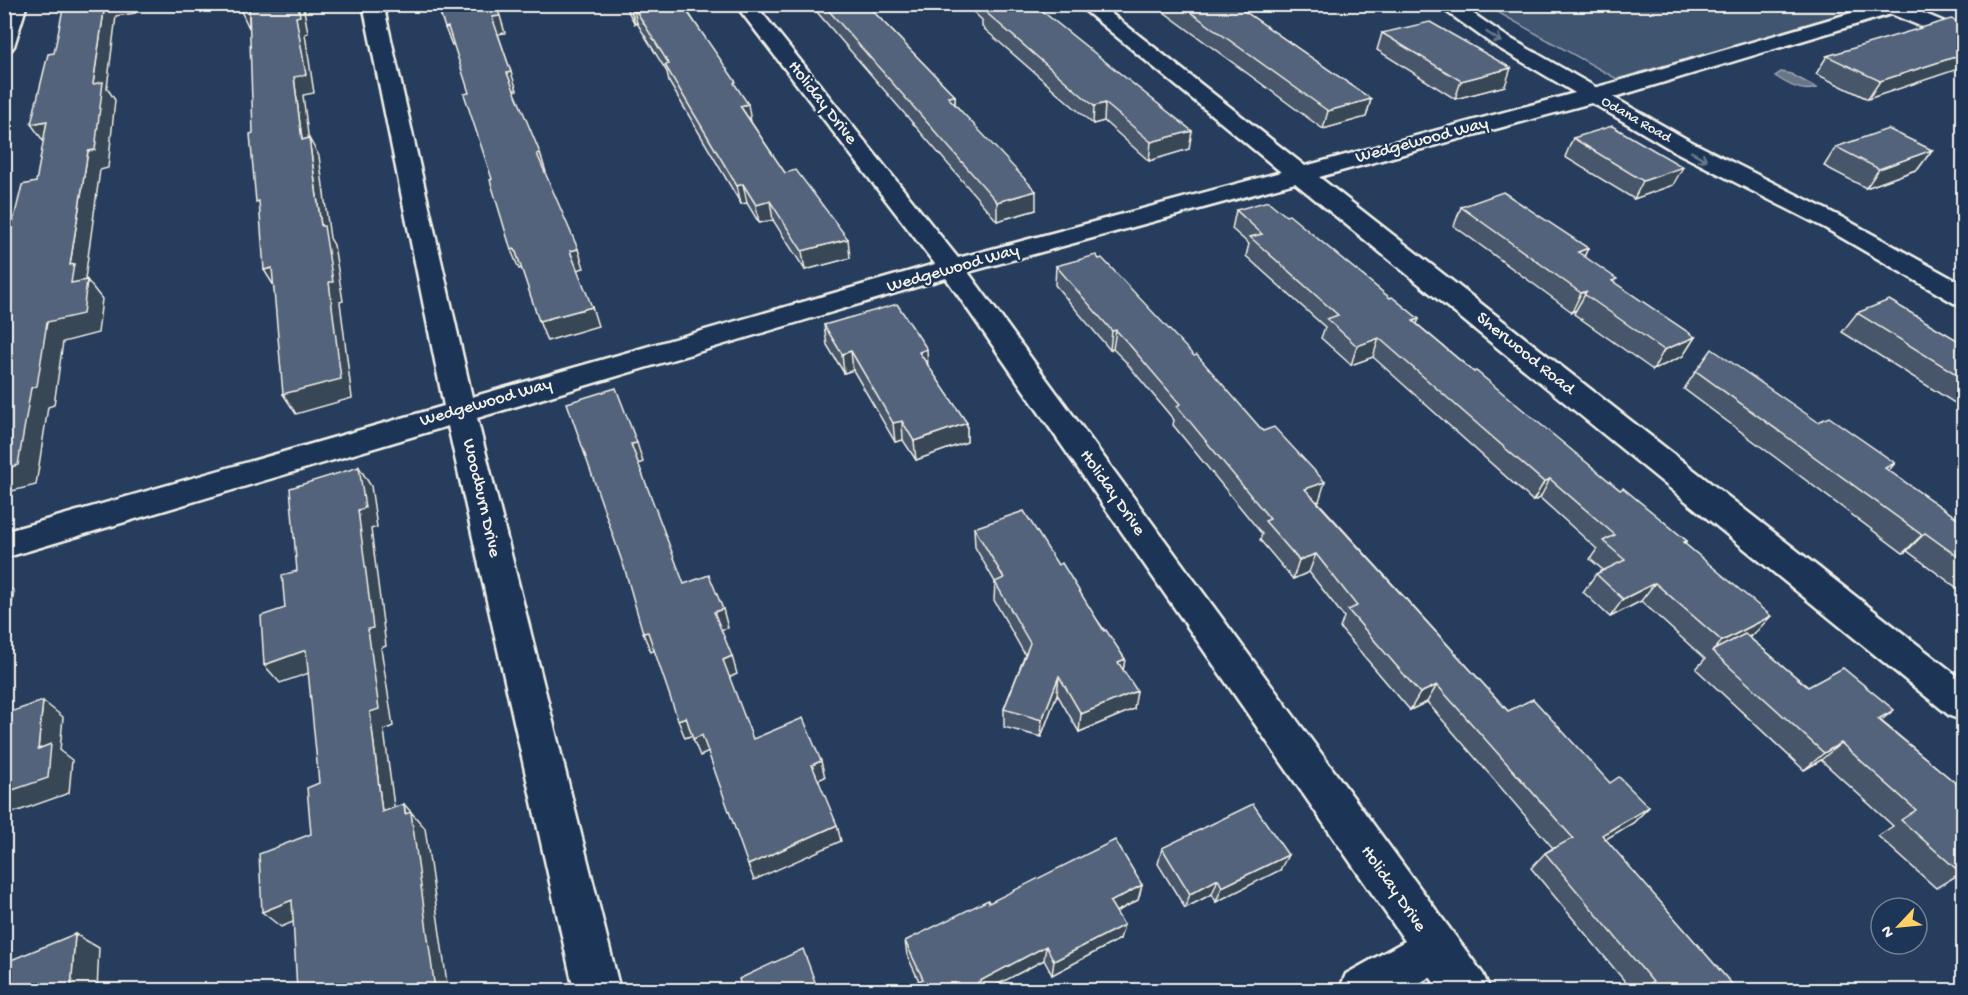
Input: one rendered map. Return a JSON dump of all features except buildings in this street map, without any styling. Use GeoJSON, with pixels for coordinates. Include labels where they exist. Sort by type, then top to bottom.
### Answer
{"type":"FeatureCollection","features":[{"type":"Feature","properties":{"kind":"street"},"geometry":{"type":"LineString","coordinates":[[4,46],[17,4]]}},
{"type":"Feature","properties":{"kind":"street","name":"Woodburn Drive"},"geometry":{"type":"LineString","coordinates":[[373,4],[460,411],[597,990]]}},
{"type":"Feature","properties":{"kind":"street","name":"Holiday Drive"},"geometry":{"type":"LineString","coordinates":[[744,4],[952,268],[1467,990]]}},
{"type":"Feature","properties":{"kind":"street","name":"Sherwood Road"},"geometry":{"type":"LineString","coordinates":[[1086,4],[1964,704]]}},
{"type":"Feature","properties":{"kind":"street","name":"Odana Road"},"geometry":{"type":"LineString","coordinates":[[1446,4],[1500,40],[1593,96],[1708,161],[1834,223],[1964,297]]}},
{"type":"Feature","properties":{"kind":"street","name":"Odana Road"},"geometry":{"type":"LineString","coordinates":[[1471,4],[1746,160],[1834,223]]}},
{"type":"Feature","properties":{"kind":"street"},"geometry":{"type":"LineString","coordinates":[[1899,6],[1964,38]]}},
{"type":"Feature","properties":{"kind":"street","name":"Wedgewood Way"},"geometry":{"type":"LineString","coordinates":[[4,545],[952,268],[1593,96],[1899,6]]}},
{"type":"Feature","properties":{"kind":"street"},"geometry":{"type":"LineString","coordinates":[[1362,990],[1436,949]]}},
{"type":"Feature","properties":{"kind":"shaded area"},"geometry":{"type":"Polygon","coordinates":[[[1485,5],[1876,5],[1617,79],[1485,5]]]}},
{"type":"Feature","properties":{"kind":"shaded area"},"geometry":{"type":"Polygon","coordinates":[[[1781,72],[1791,74],[1817,88],[1800,89],[1790,85],[1775,76],[1781,72]]]}}]}
